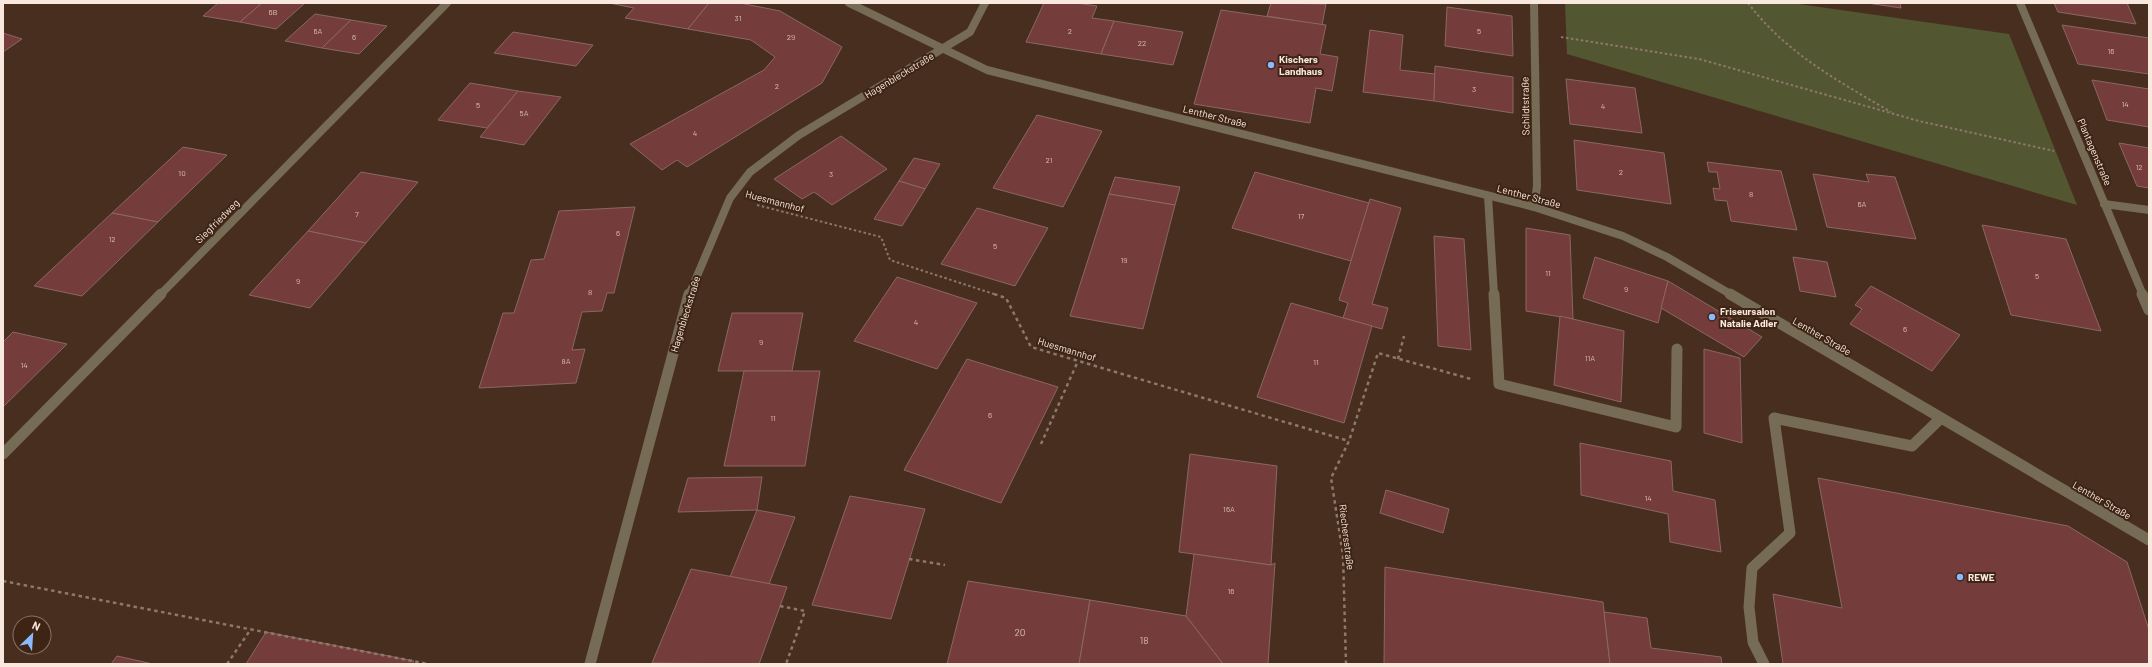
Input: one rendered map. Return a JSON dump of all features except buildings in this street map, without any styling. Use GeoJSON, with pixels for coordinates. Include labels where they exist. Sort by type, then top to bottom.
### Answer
{"type":"FeatureCollection","features":[{"type":"Feature","properties":{"kind":"street","name":"Siegfriedweg"},"geometry":{"type":"LineString","coordinates":[[3,454],[447,3]]}},
{"type":"Feature","properties":{"kind":"street","name":"Lenther Straße"},"geometry":{"type":"LineString","coordinates":[[849,3],[987,70],[1534,207],[1592,225],[1645,246],[2149,540]]}},
{"type":"Feature","properties":{"kind":"street","name":"Hagenbleckstraße"},"geometry":{"type":"LineString","coordinates":[[590,664],[691,287],[730,198],[750,172],[799,135],[916,63],[943,49],[970,32],[985,3]]}},
{"type":"Feature","properties":{"kind":"street","name":"Schildtstraße"},"geometry":{"type":"LineString","coordinates":[[1534,3],[1537,186],[1534,207]]}},
{"type":"Feature","properties":{"kind":"street","name":"Plantagenstraße"},"geometry":{"type":"LineString","coordinates":[[2020,3],[2149,310]]}},
{"type":"Feature","properties":{"kind":"street"},"geometry":{"type":"LineString","coordinates":[[1488,196],[1500,384],[1676,427],[1677,349]]}},
{"type":"Feature","properties":{"kind":"street"},"geometry":{"type":"LineString","coordinates":[[2104,204],[2149,210]]}},
{"type":"Feature","properties":{"kind":"street"},"geometry":{"type":"LineString","coordinates":[[1764,664],[1753,642],[1749,607],[1752,568],[1790,533],[1774,418],[1912,446],[1941,418]]}},
{"type":"Feature","properties":{"kind":"path"},"geometry":{"type":"LineString","coordinates":[[1748,3],[1757,16],[1784,42],[1848,88],[1895,114]]}},
{"type":"Feature","properties":{"kind":"path"},"geometry":{"type":"LineString","coordinates":[[1534,33],[1699,59],[1739,68],[1895,114],[1976,135],[2084,156]]}},
{"type":"Feature","properties":{"kind":"path","name":"Huesmannhof"},"geometry":{"type":"LineString","coordinates":[[730,198],[881,237],[890,260],[1006,298],[1031,347],[1349,441]]}},
{"type":"Feature","properties":{"kind":"path"},"geometry":{"type":"LineString","coordinates":[[1404,336],[1398,359],[1473,380],[1500,384]]}},
{"type":"Feature","properties":{"kind":"path","name":"Riechersstraße"},"geometry":{"type":"LineString","coordinates":[[1346,664],[1343,556],[1331,478],[1349,441],[1378,353],[1398,359]]}},
{"type":"Feature","properties":{"kind":"path"},"geometry":{"type":"LineString","coordinates":[[1041,444],[1078,361]]}},
{"type":"Feature","properties":{"kind":"path"},"geometry":{"type":"LineString","coordinates":[[909,559],[945,565]]}},
{"type":"Feature","properties":{"kind":"path"},"geometry":{"type":"LineString","coordinates":[[3,581],[428,664]]}},
{"type":"Feature","properties":{"kind":"path"},"geometry":{"type":"LineString","coordinates":[[780,606],[805,611],[786,664]]}},
{"type":"Feature","properties":{"kind":"path"},"geometry":{"type":"LineString","coordinates":[[227,664],[251,630]]}},
{"type":"Feature","properties":{"kind":"green space"},"geometry":{"type":"Polygon","coordinates":[[[1565,3],[1792,3],[2009,34],[2077,205],[1567,54],[1565,3]]]}},
{"type":"Feature","properties":{"kind":"place","name":"Kischers Landhaus"},"geometry":{"type":"Point","coordinates":[1271,65]}},
{"type":"Feature","properties":{"kind":"place","name":"Friseursalon Natalie Adler"},"geometry":{"type":"Point","coordinates":[1712,317]}},
{"type":"Feature","properties":{"kind":"place","name":"REWE"},"geometry":{"type":"Point","coordinates":[1960,577]}}]}
